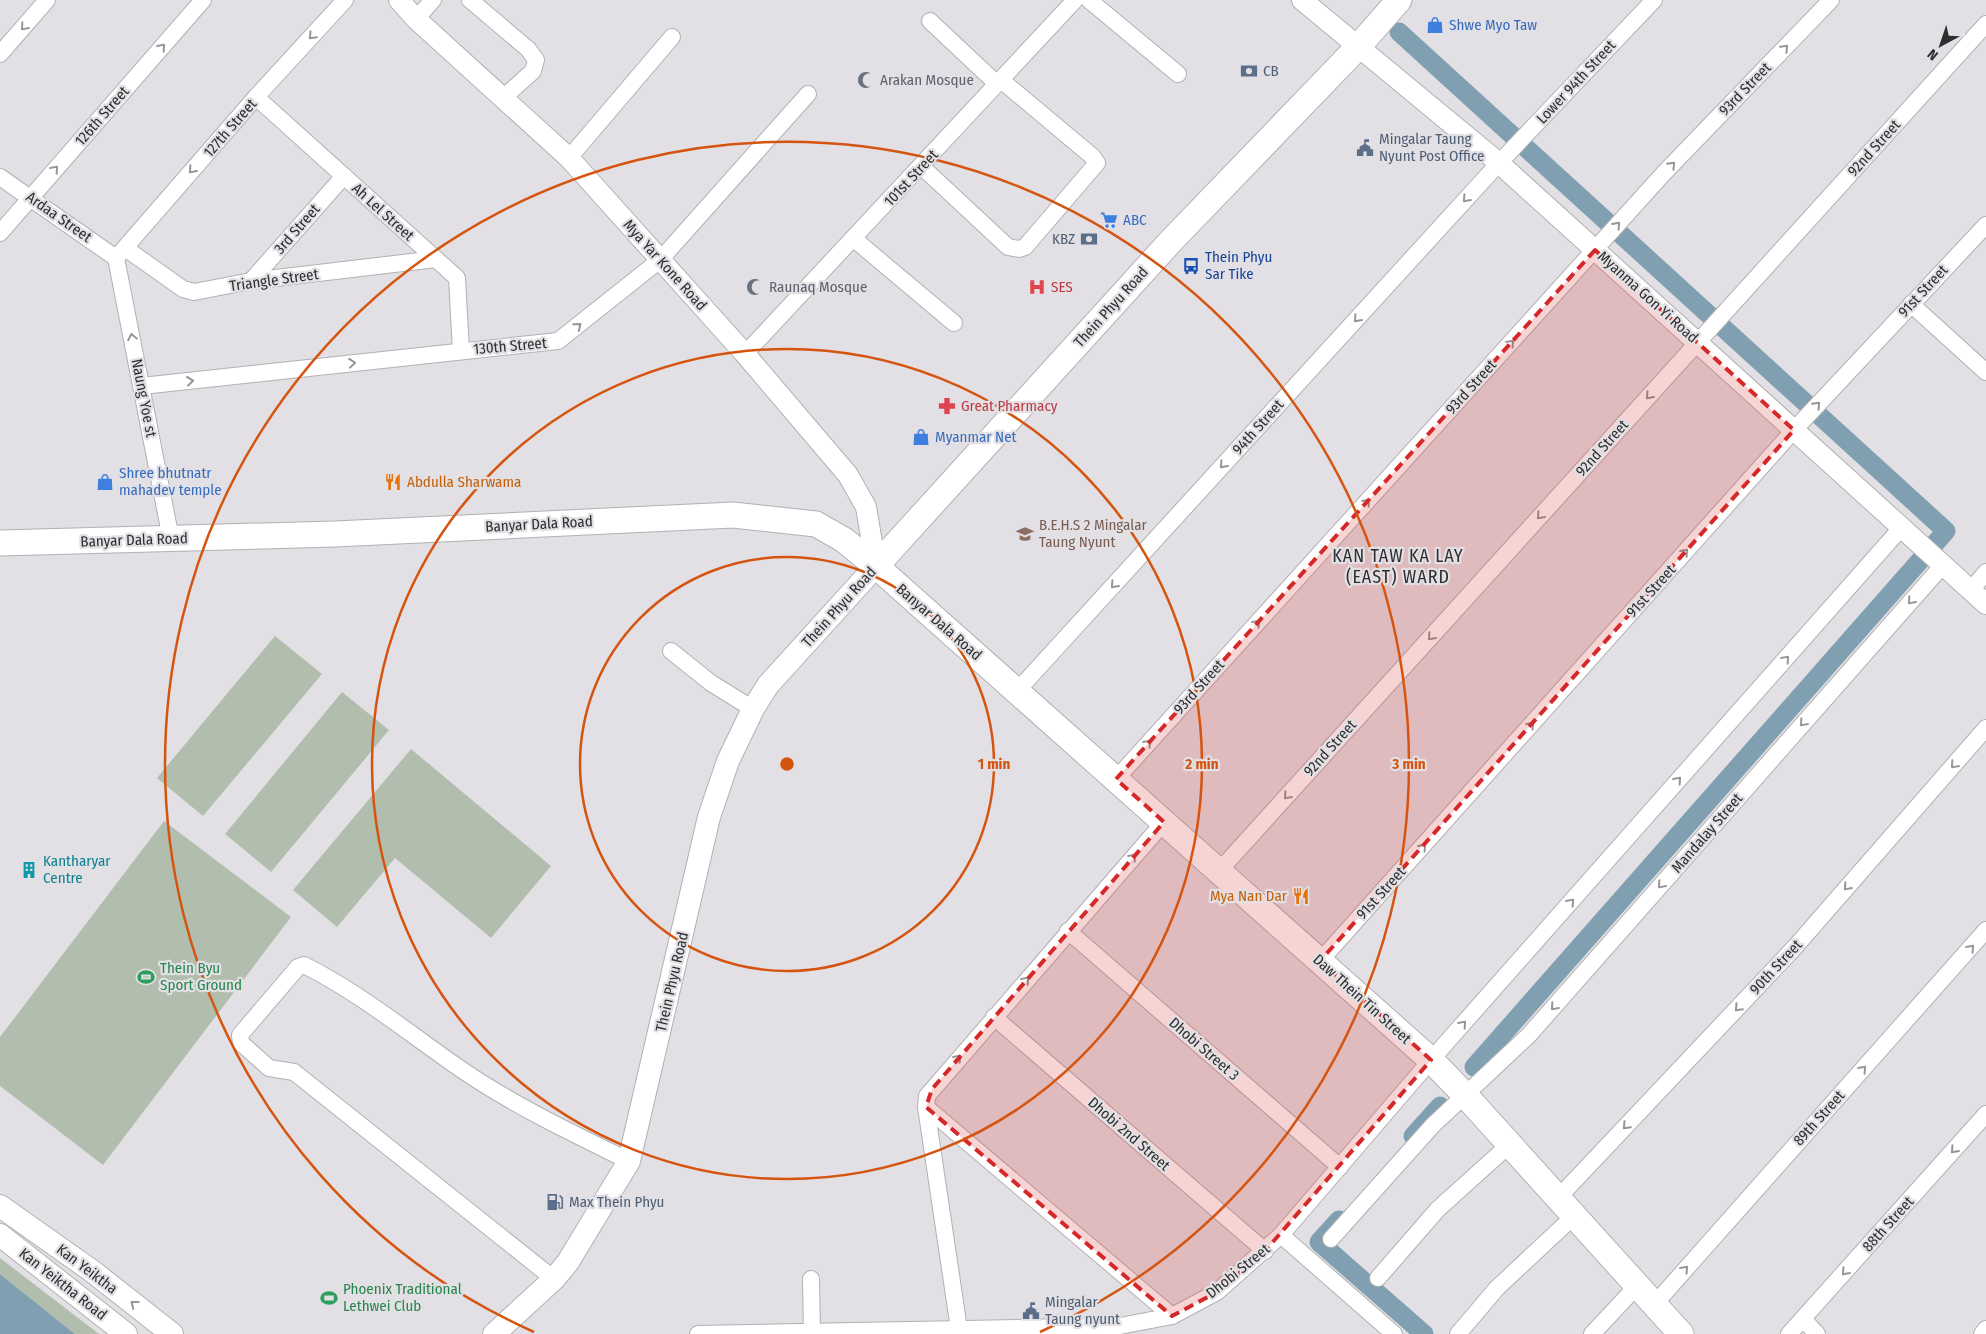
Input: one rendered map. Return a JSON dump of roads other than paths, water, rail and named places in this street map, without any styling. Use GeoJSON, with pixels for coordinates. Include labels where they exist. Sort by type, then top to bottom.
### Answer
{"type":"FeatureCollection","features":[{"type":"Feature","properties":{"kind":"main road","name":"Thein Phyu Road"},"geometry":{"type":"LineString","coordinates":[[494,1334],[554,1279],[568,1262],[629,1161],[709,817],[728,761],[753,709],[768,685],[1171,241],[1358,47],[1399,0]]}},
{"type":"Feature","properties":{"kind":"main road","name":"Banyar Dala Road"},"geometry":{"type":"LineString","coordinates":[[0,543],[335,534],[733,515],[816,524],[844,540],[876,566],[1017,691]]}},
{"type":"Feature","properties":{"kind":"main road","name":"Daw Thein Tin Street"},"geometry":{"type":"LineString","coordinates":[[1017,691],[1431,1060],[1558,1198],[1653,1306],[1681,1334]]}},
{"type":"Feature","properties":{"kind":"main road","name":"Kan Yeiktha"},"geometry":{"type":"LineString","coordinates":[[0,1206],[92,1271],[172,1334]]}},
{"type":"Feature","properties":{"kind":"main road","name":"Kan Yeiktha Road"},"geometry":{"type":"LineString","coordinates":[[0,1235],[126,1334]]}},
{"type":"Feature","properties":{"kind":"street"},"geometry":{"type":"LineString","coordinates":[[0,54],[48,0]]}},
{"type":"Feature","properties":{"kind":"street","name":"126th Street"},"geometry":{"type":"LineString","coordinates":[[0,232],[203,0]]}},
{"type":"Feature","properties":{"kind":"street","name":"127th Street"},"geometry":{"type":"LineString","coordinates":[[120,253],[256,97],[345,0]]}},
{"type":"Feature","properties":{"kind":"street","name":"Mya Yar Kone Road"},"geometry":{"type":"LineString","coordinates":[[399,0],[416,19],[569,158],[745,354],[848,475],[866,506],[876,566]]}},
{"type":"Feature","properties":{"kind":"street"},"geometry":{"type":"LineString","coordinates":[[416,19],[433,0]]}},
{"type":"Feature","properties":{"kind":"street"},"geometry":{"type":"LineString","coordinates":[[470,0],[528,48],[536,60],[533,71],[504,97]]}},
{"type":"Feature","properties":{"kind":"street","name":"101st Street"},"geometry":{"type":"LineString","coordinates":[[745,354],[1075,0]]}},
{"type":"Feature","properties":{"kind":"street"},"geometry":{"type":"LineString","coordinates":[[1089,0],[1178,74]]}},
{"type":"Feature","properties":{"kind":"street","name":"Myanma Gon Yi Road"},"geometry":{"type":"LineString","coordinates":[[1302,0],[1499,163],[1986,604]]}},
{"type":"Feature","properties":{"kind":"street","name":"Lower 94th Street"},"geometry":{"type":"LineString","coordinates":[[1499,163],[1654,0]]}},
{"type":"Feature","properties":{"kind":"street","name":"93rd Street"},"geometry":{"type":"LineString","coordinates":[[1116,779],[1639,201],[1831,0]]}},
{"type":"Feature","properties":{"kind":"street"},"geometry":{"type":"LineString","coordinates":[[921,166],[1008,247],[1019,249],[1025,247],[1097,163],[1093,157],[999,82],[930,21]]}},
{"type":"Feature","properties":{"kind":"street","name":"92nd Street"},"geometry":{"type":"LineString","coordinates":[[1219,871],[1986,24]]}},
{"type":"Feature","properties":{"kind":"street"},"geometry":{"type":"LineString","coordinates":[[569,158],[672,37]]}},
{"type":"Feature","properties":{"kind":"street","name":"130th Street"},"geometry":{"type":"LineString","coordinates":[[142,386],[558,342],[660,260],[808,94]]}},
{"type":"Feature","properties":{"kind":"street","name":"Ah Lel Street"},"geometry":{"type":"LineString","coordinates":[[256,97],[457,278],[462,351]]}},
{"type":"Feature","properties":{"kind":"street","name":"94th Street"},"geometry":{"type":"LineString","coordinates":[[1017,691],[1499,163]]}},
{"type":"Feature","properties":{"kind":"street","name":"3rd Street"},"geometry":{"type":"LineString","coordinates":[[251,281],[344,176]]}},
{"type":"Feature","properties":{"kind":"street","name":"Ardaa Street"},"geometry":{"type":"LineString","coordinates":[[0,177],[120,253]]}},
{"type":"Feature","properties":{"kind":"street","name":"91st Street"},"geometry":{"type":"LineString","coordinates":[[1320,961],[1794,430],[1986,225]]}},
{"type":"Feature","properties":{"kind":"street"},"geometry":{"type":"LineString","coordinates":[[854,239],[954,323]]}},
{"type":"Feature","properties":{"kind":"street","name":"Triangle Street"},"geometry":{"type":"LineString","coordinates":[[120,253],[183,289],[194,292],[251,281],[436,259]]}},
{"type":"Feature","properties":{"kind":"street","name":"Naung Yoe st"},"geometry":{"type":"LineString","coordinates":[[120,253],[142,386],[172,539]]}},
{"type":"Feature","properties":{"kind":"street"},"geometry":{"type":"LineString","coordinates":[[1911,304],[1986,372]]}},
{"type":"Feature","properties":{"kind":"street"},"geometry":{"type":"LineString","coordinates":[[1431,1060],[1902,527]]}},
{"type":"Feature","properties":{"kind":"street","name":"Mandalay Street"},"geometry":{"type":"LineString","coordinates":[[1331,1238],[1433,1125],[1529,1035],[1943,565]]}},
{"type":"Feature","properties":{"kind":"street"},"geometry":{"type":"LineString","coordinates":[[1970,590],[1986,572]]}},
{"type":"Feature","properties":{"kind":"street"},"geometry":{"type":"LineString","coordinates":[[671,651],[711,683],[753,709]]}},
{"type":"Feature","properties":{"kind":"street","name":"90th Street"},"geometry":{"type":"LineString","coordinates":[[1558,1198],[1795,947],[1986,728]]}},
{"type":"Feature","properties":{"kind":"street"},"geometry":{"type":"LineString","coordinates":[[959,1329],[926,1101],[994,1017],[1164,822]]}},
{"type":"Feature","properties":{"kind":"street","name":"89th Street"},"geometry":{"type":"LineString","coordinates":[[1653,1306],[1986,930]]}},
{"type":"Feature","properties":{"kind":"street","name":"Dhobi Street 3"},"geometry":{"type":"LineString","coordinates":[[1068,931],[1340,1167]]}},
{"type":"Feature","properties":{"kind":"street"},"geometry":{"type":"LineString","coordinates":[[554,1279],[294,1072],[269,1068],[241,1043],[240,1035],[298,967],[304,964],[334,980],[467,1073],[541,1118],[629,1161]]}},
{"type":"Feature","properties":{"kind":"street","name":"Dhobi 2nd Street"},"geometry":{"type":"LineString","coordinates":[[994,1017],[1265,1251]]}},
{"type":"Feature","properties":{"kind":"street","name":"Dhobi Street"},"geometry":{"type":"LineString","coordinates":[[698,1334],[1120,1326],[1135,1329],[1172,1316],[1217,1292],[1265,1251],[1281,1235],[1431,1060]]}},
{"type":"Feature","properties":{"kind":"street"},"geometry":{"type":"LineString","coordinates":[[926,1101],[1172,1316]]}},
{"type":"Feature","properties":{"kind":"street","name":"88th Street"},"geometry":{"type":"LineString","coordinates":[[1789,1334],[1986,1114]]}},
{"type":"Feature","properties":{"kind":"street"},"geometry":{"type":"LineString","coordinates":[[1378,1278],[1438,1209],[1509,1145]]}},
{"type":"Feature","properties":{"kind":"street"},"geometry":{"type":"LineString","coordinates":[[1458,1334],[1497,1288],[1573,1217]]}},
{"type":"Feature","properties":{"kind":"street"},"geometry":{"type":"LineString","coordinates":[[1281,1235],[1394,1334]]}},
{"type":"Feature","properties":{"kind":"street"},"geometry":{"type":"LineString","coordinates":[[812,1279],[812,1333]]}},
{"type":"Feature","properties":{"kind":"street"},"geometry":{"type":"LineString","coordinates":[[1592,1334],[1636,1287]]}},
{"type":"Feature","properties":{"kind":"street"},"geometry":{"type":"LineString","coordinates":[[1803,1319],[1817,1334]]}},
{"type":"Feature","properties":{"kind":"street"},"geometry":{"type":"LineString","coordinates":[[1982,1334],[1986,1329]]}},
{"type":"Feature","properties":{"kind":"water"},"geometry":{"type":"Polygon","coordinates":[[[0,1274],[75,1334],[0,1334],[0,1274]]]}},
{"type":"Feature","properties":{"kind":"waterway"},"geometry":{"type":"LineString","coordinates":[[1399,32],[1946,531],[1474,1067]]}},
{"type":"Feature","properties":{"kind":"waterway"},"geometry":{"type":"LineString","coordinates":[[1413,1136],[1440,1106]]}},
{"type":"Feature","properties":{"kind":"waterway"},"geometry":{"type":"LineString","coordinates":[[1339,1220],[1319,1242],[1424,1334]]}},
{"type":"Feature","properties":{"kind":"place","name":"Shwe Myo Taw"},"geometry":{"type":"Point","coordinates":[1435,25]}},
{"type":"Feature","properties":{"kind":"place","name":"CB"},"geometry":{"type":"Point","coordinates":[1249,71]}},
{"type":"Feature","properties":{"kind":"place","name":"Arakan Mosque"},"geometry":{"type":"Point","coordinates":[866,80]}},
{"type":"Feature","properties":{"kind":"place","name":"Mingalar Taung Nyunt Post Office"},"geometry":{"type":"Point","coordinates":[1365,148]}},
{"type":"Feature","properties":{"kind":"place","name":"ABC"},"geometry":{"type":"Point","coordinates":[1109,220]}},
{"type":"Feature","properties":{"kind":"place","name":"KBZ"},"geometry":{"type":"Point","coordinates":[1089,239]}},
{"type":"Feature","properties":{"kind":"place","name":"Thein Phyu Sar Tike"},"geometry":{"type":"Point","coordinates":[1191,266]}},
{"type":"Feature","properties":{"kind":"place","name":"Raunaq Mosque"},"geometry":{"type":"Point","coordinates":[755,287]}},
{"type":"Feature","properties":{"kind":"place","name":"SES"},"geometry":{"type":"Point","coordinates":[1037,287]}},
{"type":"Feature","properties":{"kind":"place","name":"Great Pharmacy"},"geometry":{"type":"Point","coordinates":[947,406]}},
{"type":"Feature","properties":{"kind":"place","name":"Myanmar Net"},"geometry":{"type":"Point","coordinates":[921,437]}},
{"type":"Feature","properties":{"kind":"place","name":"Shree bhutnatr mahadev temple"},"geometry":{"type":"Point","coordinates":[105,482]}},
{"type":"Feature","properties":{"kind":"place","name":"Abdulla Sharwama"},"geometry":{"type":"Point","coordinates":[393,482]}},
{"type":"Feature","properties":{"kind":"place","name":"B.E.H.S 2 Mingalar Taung Nyunt"},"geometry":{"type":"Point","coordinates":[1025,534]}},
{"type":"Feature","properties":{"kind":"place","name":"Kantharyar Centre"},"geometry":{"type":"Point","coordinates":[29,870]}},
{"type":"Feature","properties":{"kind":"place","name":"Mya Nan Dar"},"geometry":{"type":"Point","coordinates":[1301,896]}},
{"type":"Feature","properties":{"kind":"place","name":"Thein Byu Sport Ground"},"geometry":{"type":"Point","coordinates":[146,977]}},
{"type":"Feature","properties":{"kind":"place","name":"Max Thein Phyu"},"geometry":{"type":"Point","coordinates":[555,1202]}},
{"type":"Feature","properties":{"kind":"place","name":"Phoenix Traditional Lethwei Club"},"geometry":{"type":"Point","coordinates":[329,1298]}},
{"type":"Feature","properties":{"kind":"place","name":"Mingalar Taung nyunt"},"geometry":{"type":"Point","coordinates":[1031,1311]}},
{"type":"Feature","properties":{"kind":"district","name":"KAN TAW KA LAY (EAST) WARD"},"geometry":{"type":"Point","coordinates":[1398,566]}}]}
